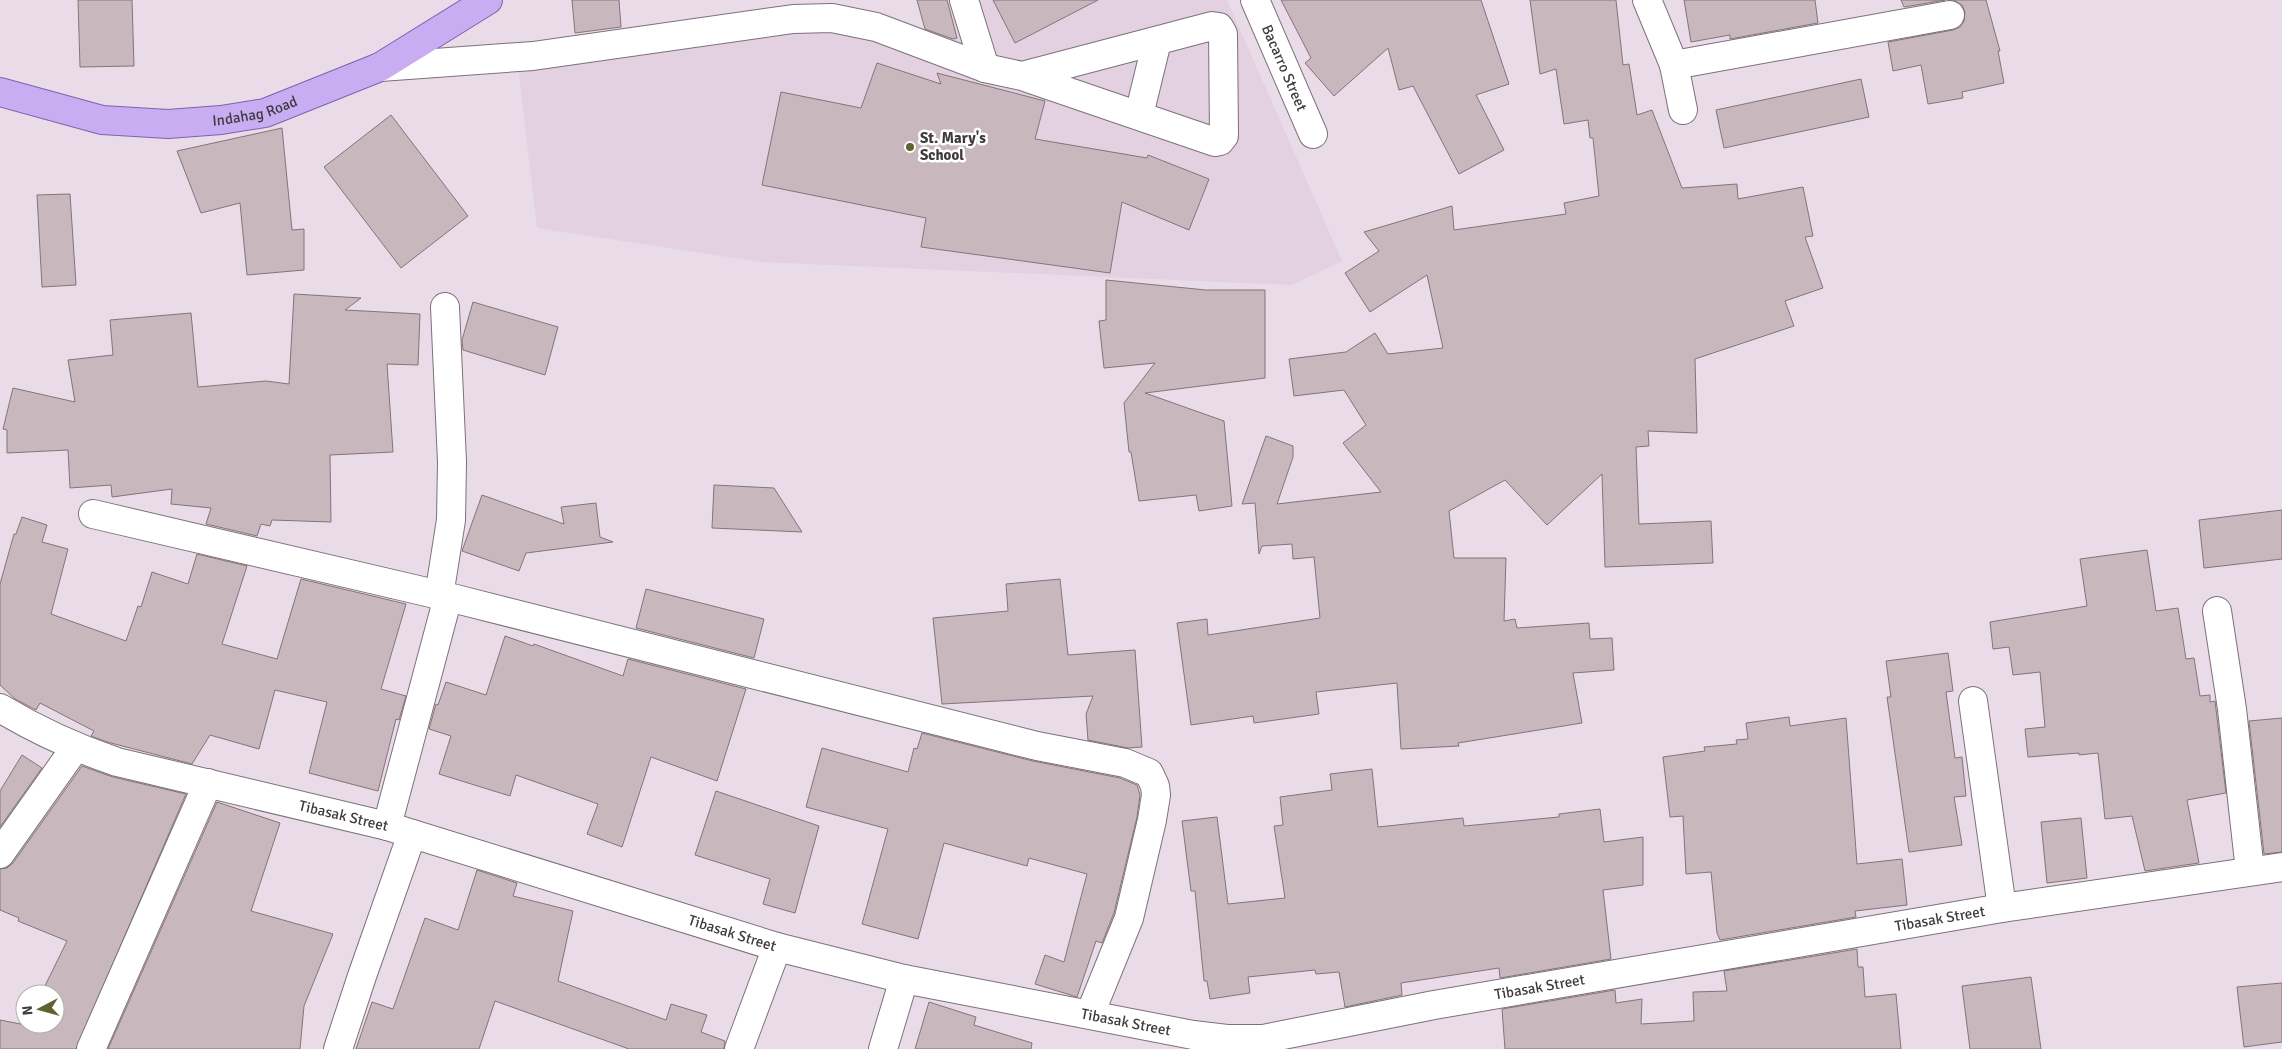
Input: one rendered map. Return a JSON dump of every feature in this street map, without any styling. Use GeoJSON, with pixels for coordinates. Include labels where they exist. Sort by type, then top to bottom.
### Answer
{"type":"FeatureCollection","features":[{"type":"Feature","properties":{"kind":"main road","name":"Indahag Road"},"geometry":{"type":"LineString","coordinates":[[0,92],[102,120],[168,124],[221,120],[265,113],[380,67],[488,0]]}},
{"type":"Feature","properties":{"kind":"street"},"geometry":{"type":"LineString","coordinates":[[964,0],[985,68]]}},
{"type":"Feature","properties":{"kind":"street","name":"Bacarro Street"},"geometry":{"type":"LineString","coordinates":[[1255,0],[1314,134]]}},
{"type":"Feature","properties":{"kind":"street"},"geometry":{"type":"LineString","coordinates":[[1647,0],[1674,65],[1683,110]]}},
{"type":"Feature","properties":{"kind":"street"},"geometry":{"type":"LineString","coordinates":[[1674,65],[1950,15]]}},
{"type":"Feature","properties":{"kind":"street"},"geometry":{"type":"LineString","coordinates":[[380,67],[533,56],[793,19],[832,18],[876,27],[985,68],[1022,76],[1215,142],[1220,141],[1224,136],[1222,34],[1219,27],[1212,26],[1022,76]]}},
{"type":"Feature","properties":{"kind":"street"},"geometry":{"type":"LineString","coordinates":[[1139,115],[1157,41]]}},
{"type":"Feature","properties":{"kind":"street"},"geometry":{"type":"LineString","coordinates":[[338,1049],[362,976],[400,830],[444,596],[451,520],[452,462],[445,307]]}},
{"type":"Feature","properties":{"kind":"street"},"geometry":{"type":"LineString","coordinates":[[93,514],[444,596],[1027,744],[1118,761],[1144,770],[1152,777],[1155,786],[1156,795],[1152,820],[1129,918],[1090,1014]]}},
{"type":"Feature","properties":{"kind":"street"},"geometry":{"type":"LineString","coordinates":[[2217,611],[2232,709],[2250,871]]}},
{"type":"Feature","properties":{"kind":"street"},"geometry":{"type":"LineString","coordinates":[[1973,701],[2002,908]]}},
{"type":"Feature","properties":{"kind":"street","name":"Tibasak Street"},"geometry":{"type":"LineString","coordinates":[[0,708],[29,726],[75,748],[117,762],[400,830],[777,947],[904,979],[1193,1035],[1227,1039],[1294,1041],[1434,1005],[2002,908],[2282,867]]}},
{"type":"Feature","properties":{"kind":"street"},"geometry":{"type":"LineString","coordinates":[[0,854],[75,748]]}},
{"type":"Feature","properties":{"kind":"street"},"geometry":{"type":"LineString","coordinates":[[91,1049],[208,784]]}},
{"type":"Feature","properties":{"kind":"street"},"geometry":{"type":"LineString","coordinates":[[739,1049],[777,947]]}},
{"type":"Feature","properties":{"kind":"street"},"geometry":{"type":"LineString","coordinates":[[883,1049],[904,979]]}},
{"type":"Feature","properties":{"kind":"shaded area","name":"St. Mary's School"},"geometry":{"type":"Polygon","coordinates":[[[942,0],[1227,0],[1342,261],[1292,285],[761,262],[537,228],[518,66],[842,24],[961,65],[942,0]]]}},
{"type":"Feature","properties":{"kind":"building"},"geometry":{"type":"Polygon","coordinates":[[[78,0],[132,0],[134,66],[80,67],[78,0]]]}},
{"type":"Feature","properties":{"kind":"building"},"geometry":{"type":"Polygon","coordinates":[[[572,0],[619,0],[621,27],[575,33],[572,0]]]}},
{"type":"Feature","properties":{"kind":"building"},"geometry":{"type":"Polygon","coordinates":[[[917,0],[947,0],[957,38],[953,39],[925,29],[917,0]]]}},
{"type":"Feature","properties":{"kind":"building"},"geometry":{"type":"Polygon","coordinates":[[[993,0],[1098,0],[1015,43],[993,0]]]}},
{"type":"Feature","properties":{"kind":"building"},"geometry":{"type":"Polygon","coordinates":[[[1281,0],[1481,0],[1509,84],[1476,95],[1504,150],[1459,174],[1413,86],[1399,90],[1388,48],[1334,96],[1305,63],[1311,58],[1281,0]]]}},
{"type":"Feature","properties":{"kind":"building"},"geometry":{"type":"Polygon","coordinates":[[[1530,0],[1616,0],[1623,65],[1629,64],[1637,115],[1652,110],[1682,188],[1737,184],[1738,199],[1803,187],[1813,236],[1805,237],[1823,288],[1785,301],[1794,326],[1695,359],[1697,433],[1648,431],[1649,446],[1636,447],[1639,524],[1711,521],[1713,563],[1605,567],[1602,474],[1547,525],[1505,480],[1449,511],[1454,558],[1506,558],[1504,621],[1515,619],[1517,628],[1589,623],[1590,639],[1612,638],[1614,670],[1573,673],[1582,723],[1458,743],[1459,746],[1401,749],[1397,683],[1316,692],[1319,714],[1254,723],[1253,716],[1191,725],[1177,623],[1207,619],[1208,635],[1320,618],[1314,557],[1293,559],[1292,544],[1262,546],[1259,554],[1255,503],[1242,504],[1266,436],[1293,446],[1293,457],[1277,504],[1381,492],[1343,443],[1366,425],[1344,390],[1294,396],[1289,359],[1346,352],[1375,333],[1388,354],[1443,348],[1427,275],[1370,312],[1345,273],[1379,251],[1364,232],[1452,206],[1454,230],[1566,214],[1564,203],[1599,196],[1593,138],[1590,138],[1588,120],[1564,124],[1556,69],[1540,74],[1530,0]]]}},
{"type":"Feature","properties":{"kind":"building"},"geometry":{"type":"Polygon","coordinates":[[[1684,0],[1815,0],[1818,23],[1730,39],[1730,35],[1691,42],[1684,0]]]}},
{"type":"Feature","properties":{"kind":"building"},"geometry":{"type":"Polygon","coordinates":[[[1901,0],[1945,0],[1904,7],[1901,0]]]}},
{"type":"Feature","properties":{"kind":"building"},"geometry":{"type":"Polygon","coordinates":[[[1953,0],[1986,0],[2000,51],[1998,51],[2004,83],[1962,92],[1963,98],[1928,104],[1921,65],[1893,71],[1888,42],[1953,30],[1960,27],[1964,21],[1965,12],[1962,5],[1953,0]]]}},
{"type":"Feature","properties":{"kind":"building"},"geometry":{"type":"Polygon","coordinates":[[[877,63],[941,84],[937,73],[1045,101],[1035,139],[1147,158],[1148,155],[1209,179],[1189,230],[1122,202],[1110,273],[921,247],[926,218],[762,185],[781,92],[861,108],[877,63]]]}},
{"type":"Feature","properties":{"kind":"building"},"geometry":{"type":"Polygon","coordinates":[[[1861,79],[1869,117],[1724,148],[1716,110],[1861,79]]]}},
{"type":"Feature","properties":{"kind":"building"},"geometry":{"type":"Polygon","coordinates":[[[391,115],[468,216],[401,268],[324,167],[391,115]]]}},
{"type":"Feature","properties":{"kind":"building"},"geometry":{"type":"Polygon","coordinates":[[[282,128],[292,230],[304,229],[304,270],[247,275],[240,203],[201,213],[177,151],[282,128]]]}},
{"type":"Feature","properties":{"kind":"building"},"geometry":{"type":"Polygon","coordinates":[[[70,194],[76,285],[42,287],[37,195],[70,194]]]}},
{"type":"Feature","properties":{"kind":"building"},"geometry":{"type":"Polygon","coordinates":[[[1106,280],[1206,290],[1265,290],[1265,378],[1145,393],[1224,421],[1232,506],[1199,511],[1196,495],[1139,501],[1131,452],[1129,452],[1124,403],[1155,363],[1104,368],[1099,321],[1106,320],[1106,280]]]}},
{"type":"Feature","properties":{"kind":"building"},"geometry":{"type":"Polygon","coordinates":[[[294,294],[361,298],[345,310],[420,314],[418,365],[387,364],[393,452],[330,455],[331,522],[272,520],[270,526],[261,524],[257,536],[206,524],[211,508],[171,504],[172,489],[112,497],[111,485],[70,488],[68,450],[7,453],[7,430],[3,429],[13,388],[75,402],[68,360],[113,355],[110,320],[191,313],[198,387],[266,381],[289,384],[294,294]]]}},
{"type":"Feature","properties":{"kind":"building"},"geometry":{"type":"Polygon","coordinates":[[[473,302],[558,327],[545,375],[463,350],[462,340],[473,302]]]}},
{"type":"Feature","properties":{"kind":"building"},"geometry":{"type":"Polygon","coordinates":[[[714,485],[774,488],[802,532],[712,528],[714,485]]]}},
{"type":"Feature","properties":{"kind":"building"},"geometry":{"type":"Polygon","coordinates":[[[482,495],[564,524],[561,507],[596,503],[600,537],[613,542],[526,553],[519,571],[462,551],[482,495]]]}},
{"type":"Feature","properties":{"kind":"building"},"geometry":{"type":"Polygon","coordinates":[[[2282,510],[2282,559],[2204,568],[2199,520],[2282,510]]]}},
{"type":"Feature","properties":{"kind":"building"},"geometry":{"type":"Polygon","coordinates":[[[22,517],[47,525],[42,542],[68,549],[51,614],[126,641],[138,606],[141,607],[152,572],[188,584],[197,554],[247,566],[222,644],[277,659],[301,579],[406,604],[381,689],[406,696],[399,720],[396,719],[378,791],[309,773],[327,702],[275,690],[259,749],[210,735],[192,764],[107,742],[91,736],[94,731],[40,703],[36,710],[15,699],[0,685],[0,584],[14,534],[16,534],[22,517]]]}},
{"type":"Feature","properties":{"kind":"building"},"geometry":{"type":"Polygon","coordinates":[[[2147,550],[2156,611],[2178,608],[2186,659],[2194,658],[2200,696],[2210,695],[2210,702],[2215,701],[2226,793],[2187,800],[2199,863],[2145,871],[2132,816],[2105,819],[2098,753],[2028,757],[2025,729],[2045,727],[2040,672],[2013,675],[2009,647],[1993,649],[1990,622],[2087,606],[2080,559],[2147,550]]]}},
{"type":"Feature","properties":{"kind":"building"},"geometry":{"type":"Polygon","coordinates":[[[1060,579],[1068,655],[1135,650],[1142,747],[1128,748],[1088,740],[1086,714],[1093,696],[942,704],[933,618],[1008,611],[1006,584],[1060,579]]]}},
{"type":"Feature","properties":{"kind":"building"},"geometry":{"type":"Polygon","coordinates":[[[646,589],[764,619],[754,658],[636,628],[646,589]]]}},
{"type":"Feature","properties":{"kind":"building"},"geometry":{"type":"Polygon","coordinates":[[[505,636],[533,646],[534,644],[623,676],[628,659],[746,689],[717,781],[651,757],[622,847],[587,834],[598,804],[516,775],[510,796],[439,774],[451,736],[429,729],[436,704],[438,705],[446,682],[486,695],[505,636]]]}},
{"type":"Feature","properties":{"kind":"building"},"geometry":{"type":"Polygon","coordinates":[[[1948,653],[1953,691],[1946,692],[1955,758],[1962,757],[1966,796],[1954,797],[1962,845],[1909,852],[1887,697],[1891,697],[1886,661],[1948,653]]]}},
{"type":"Feature","properties":{"kind":"building"},"geometry":{"type":"Polygon","coordinates":[[[1789,717],[1790,726],[1846,718],[1857,864],[1902,859],[1907,905],[1855,911],[1856,917],[1720,940],[1717,933],[1711,872],[1686,874],[1683,816],[1670,817],[1663,757],[1705,751],[1704,747],[1737,744],[1736,740],[1748,739],[1746,723],[1789,717]]]}},
{"type":"Feature","properties":{"kind":"building"},"geometry":{"type":"Polygon","coordinates":[[[2282,718],[2282,852],[2264,854],[2249,721],[2282,718]]]}},
{"type":"Feature","properties":{"kind":"building"},"geometry":{"type":"Polygon","coordinates":[[[922,733],[1033,761],[1120,778],[1137,785],[1140,795],[1137,817],[1114,913],[1102,943],[1096,941],[1077,997],[1035,984],[1045,955],[1064,962],[1087,874],[1029,858],[1027,866],[944,843],[918,939],[862,924],[888,829],[806,807],[822,748],[908,772],[914,748],[917,749],[922,733]]]}},
{"type":"Feature","properties":{"kind":"building"},"geometry":{"type":"Polygon","coordinates":[[[22,755],[42,768],[0,827],[0,791],[22,755]]]}},
{"type":"Feature","properties":{"kind":"building"},"geometry":{"type":"Polygon","coordinates":[[[82,766],[113,777],[186,794],[76,1049],[0,1049],[0,1020],[15,1023],[15,1034],[65,1034],[65,984],[46,984],[67,941],[18,921],[19,918],[0,910],[0,869],[7,868],[13,863],[82,766]]]}},
{"type":"Feature","properties":{"kind":"building"},"geometry":{"type":"Polygon","coordinates":[[[1372,769],[1378,827],[1463,818],[1464,826],[1559,817],[1559,814],[1600,809],[1604,842],[1643,837],[1643,885],[1603,890],[1611,959],[1500,978],[1499,968],[1401,983],[1402,995],[1345,1007],[1339,972],[1316,974],[1315,970],[1248,977],[1250,993],[1210,999],[1207,981],[1204,981],[1195,891],[1191,891],[1182,821],[1217,817],[1228,904],[1285,898],[1274,826],[1283,825],[1280,797],[1332,790],[1330,774],[1372,769]]]}},
{"type":"Feature","properties":{"kind":"building"},"geometry":{"type":"Polygon","coordinates":[[[716,791],[819,826],[795,913],[763,904],[770,879],[695,855],[716,791]]]}},
{"type":"Feature","properties":{"kind":"building"},"geometry":{"type":"Polygon","coordinates":[[[217,802],[280,823],[251,911],[333,934],[304,1006],[300,1049],[108,1049],[217,802]]]}},
{"type":"Feature","properties":{"kind":"building"},"geometry":{"type":"Polygon","coordinates":[[[2081,818],[2087,878],[2047,883],[2041,822],[2081,818]]]}},
{"type":"Feature","properties":{"kind":"building"},"geometry":{"type":"Polygon","coordinates":[[[477,870],[517,883],[513,896],[573,911],[558,981],[666,1020],[671,1004],[707,1015],[701,1032],[725,1041],[724,1049],[629,1049],[495,1001],[479,1049],[356,1049],[372,1002],[393,1009],[425,918],[458,930],[477,870]]]}},
{"type":"Feature","properties":{"kind":"building"},"geometry":{"type":"Polygon","coordinates":[[[1857,949],[1858,967],[1863,967],[1865,997],[1896,994],[1901,1049],[1505,1049],[1502,1009],[1615,990],[1616,1003],[1642,999],[1641,1024],[1694,1021],[1693,992],[1727,991],[1724,971],[1857,949]]]}},
{"type":"Feature","properties":{"kind":"building"},"geometry":{"type":"Polygon","coordinates":[[[2031,977],[2041,1049],[1970,1049],[1962,986],[2031,977]]]}},
{"type":"Feature","properties":{"kind":"building"},"geometry":{"type":"Polygon","coordinates":[[[2282,983],[2282,1042],[2244,1047],[2237,987],[2282,983]]]}},
{"type":"Feature","properties":{"kind":"building"},"geometry":{"type":"Polygon","coordinates":[[[929,1002],[976,1017],[974,1025],[1032,1043],[1031,1049],[915,1049],[929,1002]]]}},
{"type":"Feature","properties":{"kind":"place","name":"St. Mary's School"},"geometry":{"type":"Point","coordinates":[910,147]}}]}
